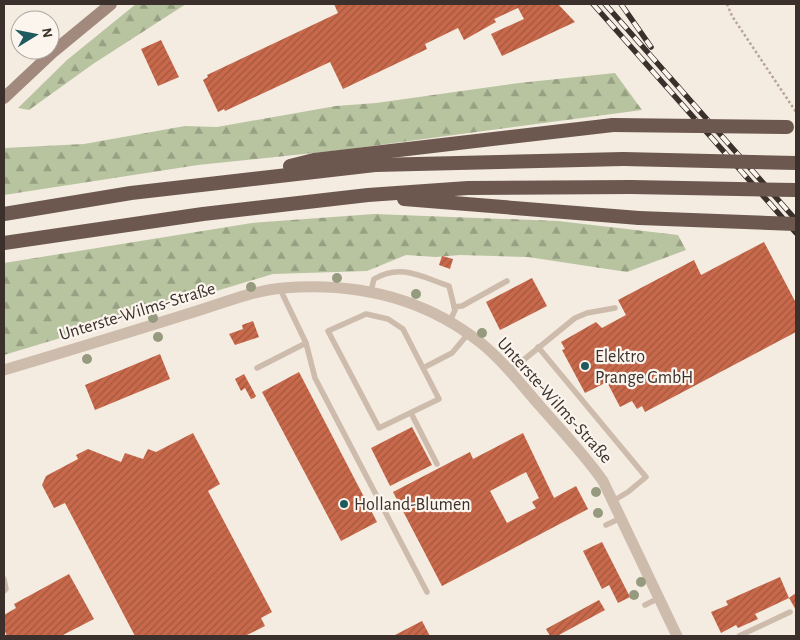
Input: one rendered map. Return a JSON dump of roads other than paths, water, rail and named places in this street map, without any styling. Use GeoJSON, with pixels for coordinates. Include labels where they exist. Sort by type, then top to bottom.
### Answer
{"type":"FeatureCollection","features":[{"type":"Feature","properties":{"kind":"highway"},"geometry":{"type":"LineString","coordinates":[[240,178],[314,160],[613,125],[793,127]]}},
{"type":"Feature","properties":{"kind":"highway"},"geometry":{"type":"LineString","coordinates":[[4,214],[130,193],[240,178],[375,165],[623,159],[796,163]]}},
{"type":"Feature","properties":{"kind":"highway"},"geometry":{"type":"LineString","coordinates":[[4,243],[202,214],[368,195],[468,188],[630,187],[796,190]]}},
{"type":"Feature","properties":{"kind":"highway"},"geometry":{"type":"LineString","coordinates":[[368,195],[639,218],[796,224]]}},
{"type":"Feature","properties":{"kind":"main road"},"geometry":{"type":"LineString","coordinates":[[4,98],[54,51],[111,4]]}},
{"type":"Feature","properties":{"kind":"street","name":"Unterste-Wilms-Straße"},"geometry":{"type":"LineString","coordinates":[[4,370],[280,288],[326,286],[371,291],[409,302],[450,321],[468,334],[510,371],[588,460],[603,481],[677,636]]}},
{"type":"Feature","properties":{"kind":"lane"},"geometry":{"type":"LineString","coordinates":[[371,291],[374,279],[382,274],[402,270],[449,286],[454,307],[450,321]]}},
{"type":"Feature","properties":{"kind":"lane"},"geometry":{"type":"LineString","coordinates":[[454,307],[462,306],[507,281]]}},
{"type":"Feature","properties":{"kind":"lane"},"geometry":{"type":"LineString","coordinates":[[280,288],[306,343],[315,378],[427,592]]}},
{"type":"Feature","properties":{"kind":"lane"},"geometry":{"type":"LineString","coordinates":[[510,371],[575,318],[587,313],[615,308]]}},
{"type":"Feature","properties":{"kind":"lane"},"geometry":{"type":"LineString","coordinates":[[366,314],[388,319],[403,329],[423,368],[439,399],[380,428],[328,331],[366,314]]}},
{"type":"Feature","properties":{"kind":"lane"},"geometry":{"type":"LineString","coordinates":[[423,368],[452,352],[468,334]]}},
{"type":"Feature","properties":{"kind":"lane"},"geometry":{"type":"LineString","coordinates":[[257,368],[306,343]]}},
{"type":"Feature","properties":{"kind":"lane"},"geometry":{"type":"LineString","coordinates":[[538,348],[646,477],[628,492],[613,501]]}},
{"type":"Feature","properties":{"kind":"lane"},"geometry":{"type":"LineString","coordinates":[[411,413],[436,464]]}},
{"type":"Feature","properties":{"kind":"lane"},"geometry":{"type":"LineString","coordinates":[[606,525],[621,518]]}},
{"type":"Feature","properties":{"kind":"lane"},"geometry":{"type":"LineString","coordinates":[[4,579],[6,589],[4,591]]}},
{"type":"Feature","properties":{"kind":"lane"},"geometry":{"type":"LineString","coordinates":[[645,605],[659,598]]}},
{"type":"Feature","properties":{"kind":"lane"},"geometry":{"type":"LineString","coordinates":[[739,636],[790,612]]}},
{"type":"Feature","properties":{"kind":"railway"},"geometry":{"type":"LineString","coordinates":[[593,4],[796,233]]}},
{"type":"Feature","properties":{"kind":"railway"},"geometry":{"type":"LineString","coordinates":[[605,4],[796,220]]}},
{"type":"Feature","properties":{"kind":"railway"},"geometry":{"type":"LineString","coordinates":[[621,4],[651,47]]}},
{"type":"Feature","properties":{"kind":"place","name":"Elektro Prange GmbH"},"geometry":{"type":"Point","coordinates":[585,366]}},
{"type":"Feature","properties":{"kind":"place","name":"Holland-Blumen"},"geometry":{"type":"Point","coordinates":[344,504]}}]}
